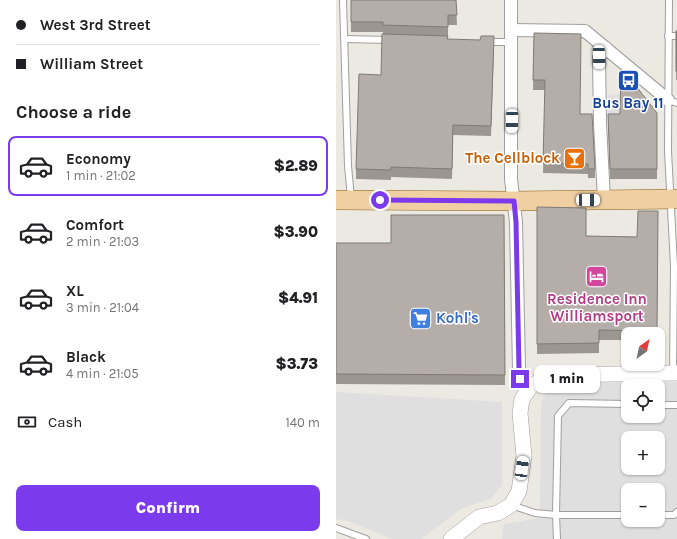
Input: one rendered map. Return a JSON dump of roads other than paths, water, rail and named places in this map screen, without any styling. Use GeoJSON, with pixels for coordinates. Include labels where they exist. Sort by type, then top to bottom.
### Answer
{"type":"FeatureCollection","features":[{"type":"Feature","properties":{"kind":"main road"},"geometry":{"type":"LineString","coordinates":[[344,200],[514,201],[674,199]]}},
{"type":"Feature","properties":{"kind":"street"},"geometry":{"type":"LineString","coordinates":[[512,0],[511,179],[516,222],[519,376],[520,379],[531,386]]}},
{"type":"Feature","properties":{"kind":"street"},"geometry":{"type":"LineString","coordinates":[[511,30],[585,31],[672,102]]}},
{"type":"Feature","properties":{"kind":"street"},"geometry":{"type":"LineString","coordinates":[[604,199],[600,124],[599,57],[606,48]]}},
{"type":"Feature","properties":{"kind":"street"},"geometry":{"type":"LineString","coordinates":[[451,539],[479,517],[498,513],[511,505],[519,491],[524,456],[520,413],[522,399],[531,386],[552,375],[675,373]]}},
{"type":"Feature","properties":{"kind":"lane"},"geometry":{"type":"LineString","coordinates":[[343,0],[348,166],[344,200]]}},
{"type":"Feature","properties":{"kind":"lane"},"geometry":{"type":"LineString","coordinates":[[668,0],[668,36],[672,102],[668,151],[674,199],[675,373]]}},
{"type":"Feature","properties":{"kind":"lane"},"geometry":{"type":"LineString","coordinates":[[668,36],[677,36]]}},
{"type":"Feature","properties":{"kind":"lane"},"geometry":{"type":"LineString","coordinates":[[344,39],[392,40]]}},
{"type":"Feature","properties":{"kind":"lane"},"geometry":{"type":"LineString","coordinates":[[479,41],[511,42]]}},
{"type":"Feature","properties":{"kind":"lane"},"geometry":{"type":"LineString","coordinates":[[556,539],[558,416],[569,403],[621,404]]}},
{"type":"Feature","properties":{"kind":"lane"},"geometry":{"type":"LineString","coordinates":[[665,404],[677,405]]}},
{"type":"Feature","properties":{"kind":"lane"},"geometry":{"type":"LineString","coordinates":[[511,505],[535,513],[556,515],[621,515]]}},
{"type":"Feature","properties":{"kind":"lane"},"geometry":{"type":"LineString","coordinates":[[665,515],[674,515],[677,512]]}},
{"type":"Feature","properties":{"kind":"lane"},"geometry":{"type":"LineString","coordinates":[[336,528],[366,539]]}},
{"type":"Feature","properties":{"kind":"place","name":"Bus Bay 11"},"geometry":{"type":"Point","coordinates":[628,80]}},
{"type":"Feature","properties":{"kind":"place","name":"The Cellblock"},"geometry":{"type":"Point","coordinates":[575,158]}},
{"type":"Feature","properties":{"kind":"place","name":"Residence Inn Williamsport"},"geometry":{"type":"Point","coordinates":[597,276]}},
{"type":"Feature","properties":{"kind":"place","name":"Kohl's"},"geometry":{"type":"Point","coordinates":[420,318]}}]}
